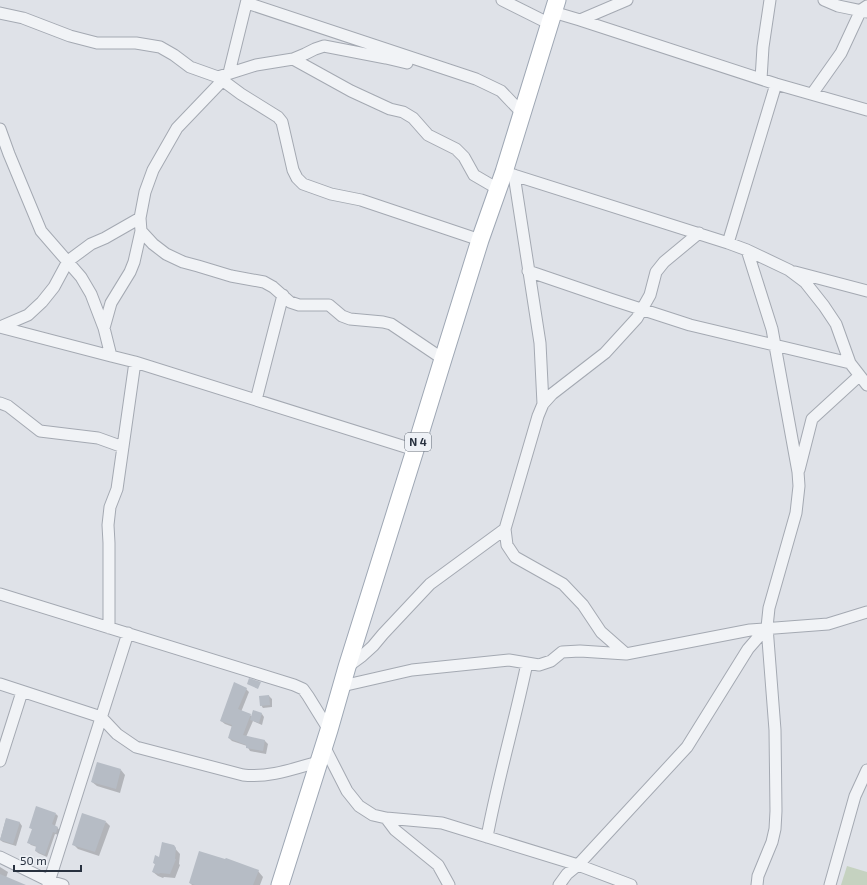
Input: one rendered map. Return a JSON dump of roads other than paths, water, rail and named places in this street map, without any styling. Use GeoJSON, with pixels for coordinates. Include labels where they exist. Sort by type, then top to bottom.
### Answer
{"type":"FeatureCollection","features":[{"type":"Feature","properties":{"kind":"main road","name":"N 4"},"geometry":{"type":"LineString","coordinates":[[280,885],[480,240],[498,189],[509,174],[522,113],[553,12]]}},
{"type":"Feature","properties":{"kind":"street"},"geometry":{"type":"LineString","coordinates":[[502,0],[580,20],[776,84],[867,110]]}},
{"type":"Feature","properties":{"kind":"street"},"geometry":{"type":"LineString","coordinates":[[580,20],[627,0]]}},
{"type":"Feature","properties":{"kind":"street"},"geometry":{"type":"LineString","coordinates":[[761,79],[763,47],[770,0]]}},
{"type":"Feature","properties":{"kind":"street"},"geometry":{"type":"LineString","coordinates":[[812,94],[840,53],[865,9],[838,6],[824,0]]}},
{"type":"Feature","properties":{"kind":"street"},"geometry":{"type":"LineString","coordinates":[[104,328],[111,303],[130,272],[134,262],[141,231],[140,218],[145,192],[153,170],[177,128],[223,77],[247,2],[468,76],[501,91],[522,113]]}},
{"type":"Feature","properties":{"kind":"street"},"geometry":{"type":"LineString","coordinates":[[0,13],[23,18],[70,36],[97,43],[136,43],[160,47],[190,67],[223,77],[241,94],[278,117],[282,122],[293,170],[296,178],[303,184],[331,194],[361,200],[480,240]]}},
{"type":"Feature","properties":{"kind":"street"},"geometry":{"type":"LineString","coordinates":[[223,77],[256,65],[293,59],[324,46],[386,58],[453,75],[468,76]]}},
{"type":"Feature","properties":{"kind":"street"},"geometry":{"type":"LineString","coordinates":[[293,59],[351,91],[390,109],[404,112],[413,118],[428,135],[456,148],[464,157],[474,175],[498,189]]}},
{"type":"Feature","properties":{"kind":"street"},"geometry":{"type":"LineString","coordinates":[[728,243],[776,84]]}},
{"type":"Feature","properties":{"kind":"street"},"geometry":{"type":"LineString","coordinates":[[0,129],[41,230],[81,277],[91,294],[104,328],[111,356]]}},
{"type":"Feature","properties":{"kind":"street"},"geometry":{"type":"LineString","coordinates":[[544,404],[540,343],[509,174],[699,233],[747,250],[789,270],[867,291]]}},
{"type":"Feature","properties":{"kind":"street"},"geometry":{"type":"LineString","coordinates":[[0,327],[28,315],[42,302],[54,287],[68,261],[91,244],[105,238],[140,218]]}},
{"type":"Feature","properties":{"kind":"street"},"geometry":{"type":"LineString","coordinates":[[141,231],[166,254],[183,262],[232,276],[264,282],[283,295],[290,302],[299,305],[328,305],[342,316],[350,319],[391,324],[442,359]]}},
{"type":"Feature","properties":{"kind":"street"},"geometry":{"type":"LineString","coordinates":[[626,654],[601,632],[583,605],[563,584],[515,557],[507,545],[505,529],[538,416],[544,404],[552,394],[605,353],[637,318],[650,295],[656,272],[664,262],[699,233]]}},
{"type":"Feature","properties":{"kind":"street"},"geometry":{"type":"LineString","coordinates":[[747,250],[770,320],[798,472],[799,486],[796,513],[769,608],[767,627],[775,730],[776,811],[775,829],[772,842],[758,876],[756,885]]}},
{"type":"Feature","properties":{"kind":"street"},"geometry":{"type":"LineString","coordinates":[[789,270],[804,282],[832,318],[867,385]]}},
{"type":"Feature","properties":{"kind":"street"},"geometry":{"type":"LineString","coordinates":[[528,271],[690,325],[775,345],[858,370]]}},
{"type":"Feature","properties":{"kind":"street"},"geometry":{"type":"LineString","coordinates":[[256,400],[283,295]]}},
{"type":"Feature","properties":{"kind":"street"},"geometry":{"type":"LineString","coordinates":[[0,327],[135,362],[415,450]]}},
{"type":"Feature","properties":{"kind":"street"},"geometry":{"type":"LineString","coordinates":[[109,628],[108,525],[110,507],[118,489],[122,446],[135,362]]}},
{"type":"Feature","properties":{"kind":"street"},"geometry":{"type":"LineString","coordinates":[[798,472],[812,419],[858,370]]}},
{"type":"Feature","properties":{"kind":"street"},"geometry":{"type":"LineString","coordinates":[[0,403],[8,406],[40,431],[98,438],[122,446]]}},
{"type":"Feature","properties":{"kind":"street"},"geometry":{"type":"LineString","coordinates":[[347,667],[373,646],[430,584],[505,529]]}},
{"type":"Feature","properties":{"kind":"street"},"geometry":{"type":"LineString","coordinates":[[0,594],[294,685],[303,689],[329,730]]}},
{"type":"Feature","properties":{"kind":"street"},"geometry":{"type":"LineString","coordinates":[[750,630],[769,608]]}},
{"type":"Feature","properties":{"kind":"street"},"geometry":{"type":"LineString","coordinates":[[342,686],[412,670],[509,660],[540,665],[551,661],[562,652],[580,650],[626,654],[767,627],[828,624],[867,612]]}},
{"type":"Feature","properties":{"kind":"street"},"geometry":{"type":"LineString","coordinates":[[559,885],[567,874],[578,865],[688,747],[748,649],[767,627]]}},
{"type":"Feature","properties":{"kind":"street"},"geometry":{"type":"LineString","coordinates":[[49,883],[128,633]]}},
{"type":"Feature","properties":{"kind":"street"},"geometry":{"type":"LineString","coordinates":[[487,837],[494,799],[518,708],[527,663]]}},
{"type":"Feature","properties":{"kind":"street"},"geometry":{"type":"LineString","coordinates":[[0,684],[101,717],[118,734],[136,747],[242,775],[255,777],[268,776],[321,754],[359,806],[373,816],[442,823],[578,865],[631,885]]}},
{"type":"Feature","properties":{"kind":"street"},"geometry":{"type":"LineString","coordinates":[[0,761],[22,692]]}},
{"type":"Feature","properties":{"kind":"street"},"geometry":{"type":"LineString","coordinates":[[830,885],[855,796],[867,770]]}},
{"type":"Feature","properties":{"kind":"street"},"geometry":{"type":"LineString","coordinates":[[386,818],[395,830],[438,865],[450,885]]}},
{"type":"Feature","properties":{"kind":"street"},"geometry":{"type":"LineString","coordinates":[[0,857],[49,883],[63,885]]}}]}
